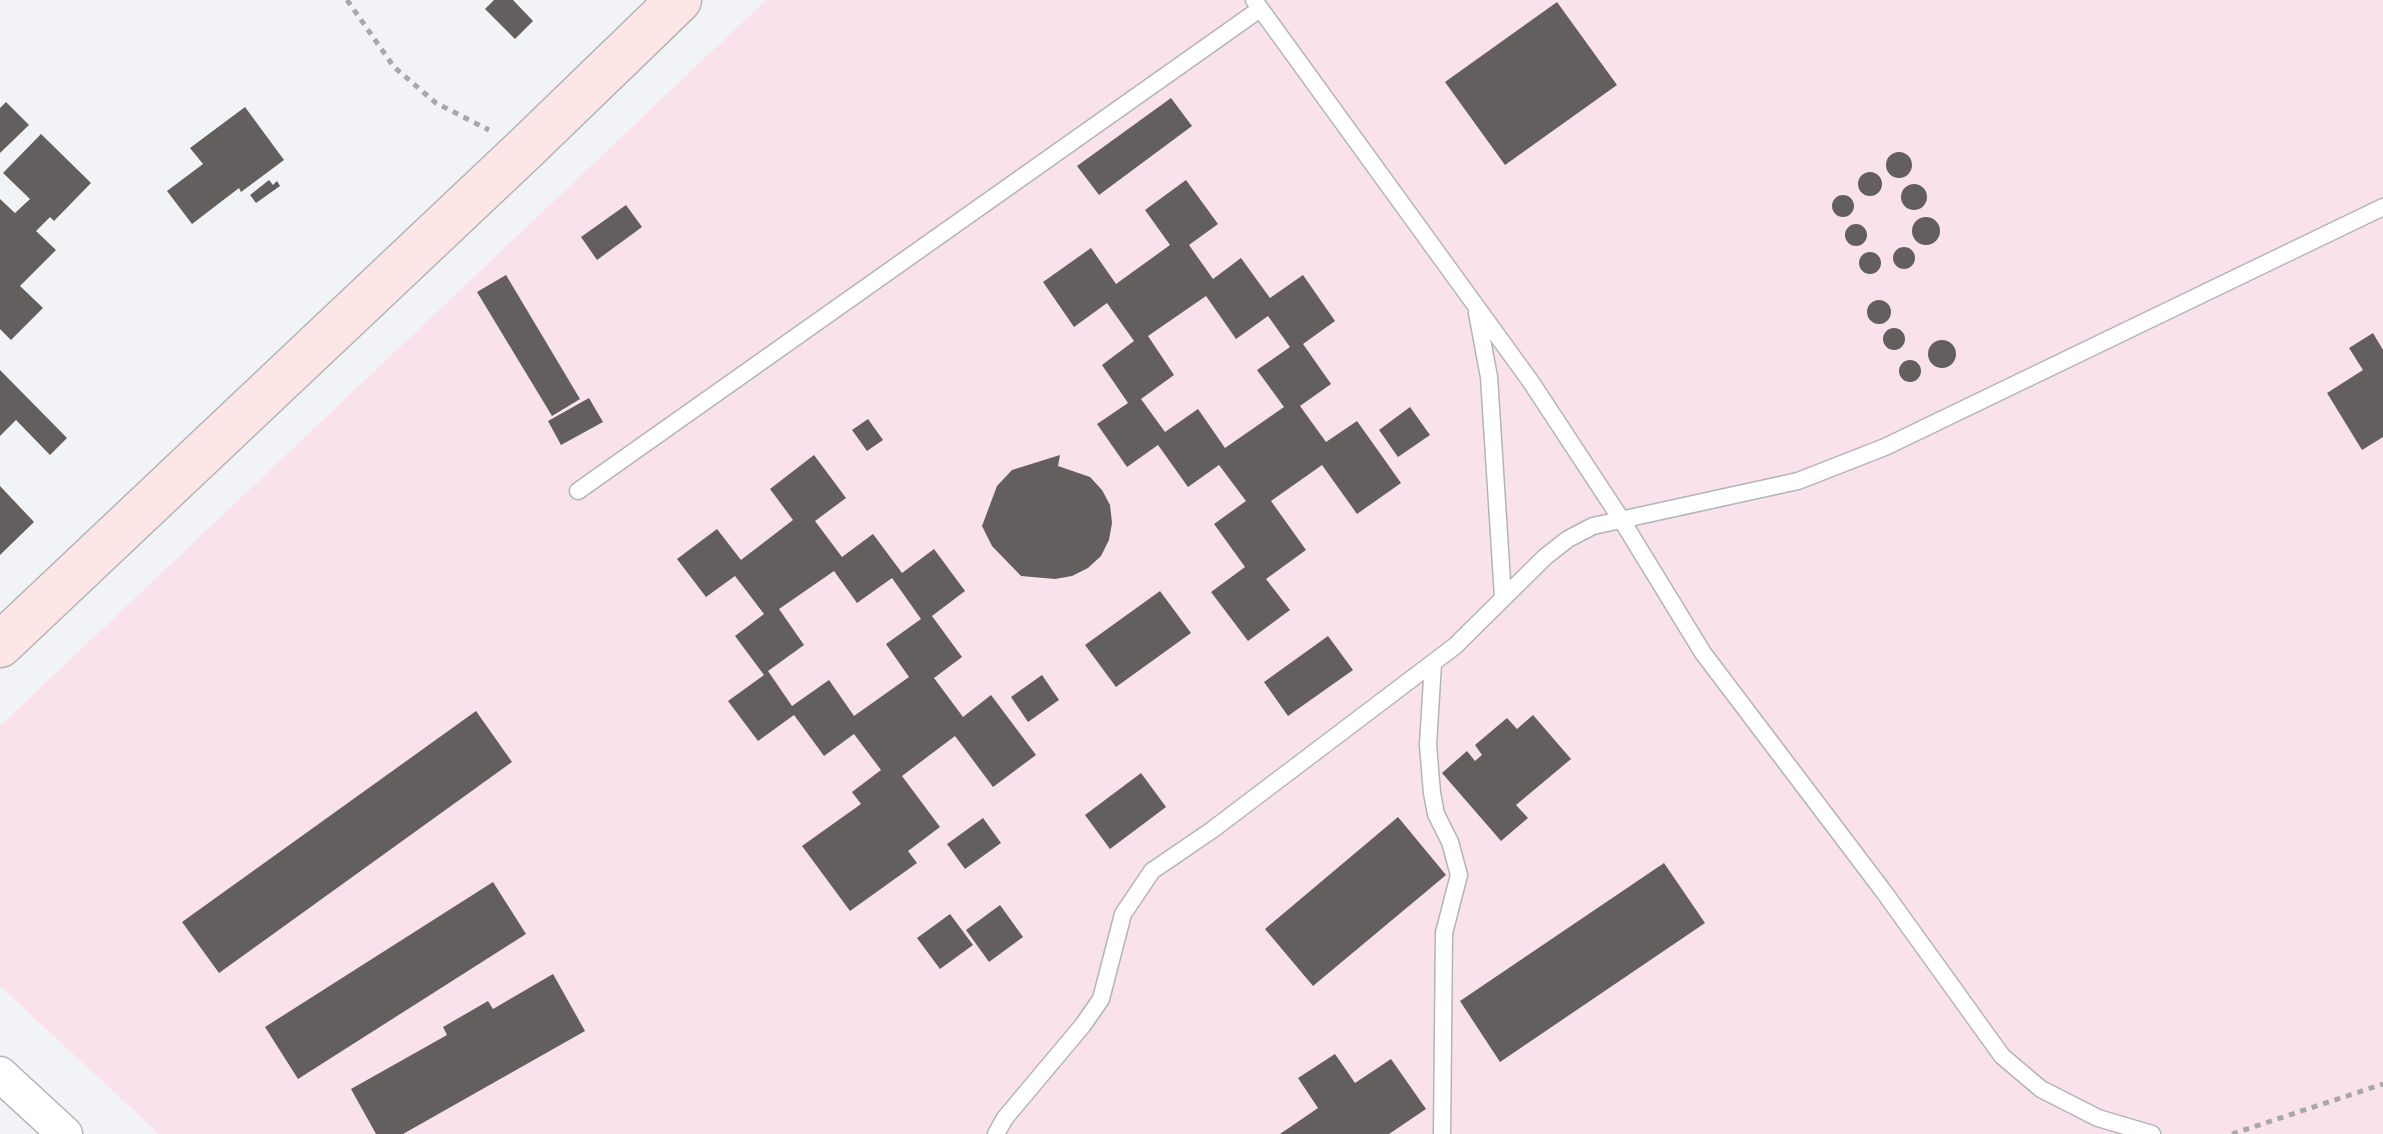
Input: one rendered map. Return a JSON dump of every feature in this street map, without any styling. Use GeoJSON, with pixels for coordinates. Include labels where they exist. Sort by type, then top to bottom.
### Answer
{"type":"FeatureCollection","features":[{"type":"Feature","properties":{"kind":"main road"},"geometry":{"type":"LineString","coordinates":[[0,645],[679,0]]}},
{"type":"Feature","properties":{"kind":"street"},"geometry":{"type":"LineString","coordinates":[[0,1074],[65,1134]]}},
{"type":"Feature","properties":{"kind":"lane"},"geometry":{"type":"LineString","coordinates":[[578,491],[1257,4],[1531,382],[1621,519],[1703,653],[1884,892],[2002,1056],[2041,1089],[2098,1118],[2152,1134]]}},
{"type":"Feature","properties":{"kind":"lane"},"geometry":{"type":"LineString","coordinates":[[996,1134],[1005,1118],[1101,999],[1123,914],[1152,871],[1212,830],[1433,663],[1475,629],[1503,597],[1568,539],[1593,526],[1798,481],[1885,447],[2383,207]]}},
{"type":"Feature","properties":{"kind":"lane"},"geometry":{"type":"LineString","coordinates":[[1476,307],[1491,390],[1503,597]]}},
{"type":"Feature","properties":{"kind":"lane"},"geometry":{"type":"LineString","coordinates":[[1433,663],[1428,745],[1432,793],[1436,814],[1450,842],[1459,875],[1444,933],[1442,1134]]}},
{"type":"Feature","properties":{"kind":"path"},"geometry":{"type":"LineString","coordinates":[[347,0],[394,67],[436,103],[526,148]]}},
{"type":"Feature","properties":{"kind":"path"},"geometry":{"type":"LineString","coordinates":[[2232,1134],[2383,1084]]}},
{"type":"Feature","properties":{"kind":"shaded area"},"geometry":{"type":"Polygon","coordinates":[[[766,0],[2383,0],[2383,1134],[159,1134],[0,986],[0,726],[766,0]]]}},
{"type":"Feature","properties":{"kind":"building"},"geometry":{"type":"Polygon","coordinates":[[[494,0],[513,0],[533,21],[515,39],[485,9],[494,0]]]}},
{"type":"Feature","properties":{"kind":"building"},"geometry":{"type":"Polygon","coordinates":[[[1557,2],[1617,85],[1505,165],[1445,82],[1557,2]]]}},
{"type":"Feature","properties":{"kind":"building"},"geometry":{"type":"Polygon","coordinates":[[[1171,98],[1192,126],[1099,195],[1077,166],[1171,98]]]}},
{"type":"Feature","properties":{"kind":"building"},"geometry":{"type":"Polygon","coordinates":[[[6,102],[29,125],[0,153],[0,108],[6,102]]]}},
{"type":"Feature","properties":{"kind":"building"},"geometry":{"type":"Polygon","coordinates":[[[245,107],[284,160],[241,192],[239,188],[192,224],[167,191],[203,164],[190,148],[245,107]]]}},
{"type":"Feature","properties":{"kind":"building"},"geometry":{"type":"Polygon","coordinates":[[[41,134],[91,183],[54,221],[50,217],[36,231],[56,250],[20,286],[43,308],[11,340],[0,329],[0,199],[15,213],[30,199],[3,173],[41,134]]]}},
{"type":"Feature","properties":{"kind":"building"},"geometry":{"type":"Polygon","coordinates":[[[1899,152],[1908,156],[1912,165],[1908,174],[1899,178],[1890,174],[1886,165],[1890,156],[1899,152]]]}},
{"type":"Feature","properties":{"kind":"building"},"geometry":{"type":"Polygon","coordinates":[[[1870,172],[1878,176],[1882,184],[1878,192],[1870,196],[1862,192],[1858,184],[1862,176],[1870,172]]]}},
{"type":"Feature","properties":{"kind":"building"},"geometry":{"type":"Polygon","coordinates":[[[269,180],[273,185],[277,181],[280,186],[256,203],[250,195],[269,180]]]}},
{"type":"Feature","properties":{"kind":"building"},"geometry":{"type":"Polygon","coordinates":[[[1186,180],[1218,224],[1189,245],[1213,279],[1241,258],[1270,298],[1303,275],[1335,321],[1303,344],[1331,384],[1300,406],[1326,442],[1357,421],[1401,483],[1357,514],[1322,465],[1271,501],[1306,550],[1266,579],[1290,610],[1248,641],[1211,592],[1245,567],[1214,524],[1246,501],[1219,465],[1188,487],[1158,445],[1127,467],[1097,424],[1128,403],[1102,365],[1134,341],[1107,303],[1074,327],[1043,282],[1091,248],[1116,284],[1170,245],[1145,210],[1186,180]],[[1206,296],[1148,336],[1174,375],[1141,399],[1165,432],[1198,409],[1225,448],[1284,407],[1257,370],[1290,347],[1268,316],[1236,339],[1206,296]]]}},
{"type":"Feature","properties":{"kind":"building"},"geometry":{"type":"Polygon","coordinates":[[[1914,184],[1923,188],[1927,197],[1923,206],[1914,210],[1905,206],[1901,197],[1905,188],[1914,184]]]}},
{"type":"Feature","properties":{"kind":"building"},"geometry":{"type":"Polygon","coordinates":[[[1839,195],[1847,195],[1854,206],[1847,217],[1839,217],[1832,210],[1832,202],[1839,195]]]}},
{"type":"Feature","properties":{"kind":"building"},"geometry":{"type":"Polygon","coordinates":[[[626,205],[642,227],[597,260],[581,237],[626,205]]]}},
{"type":"Feature","properties":{"kind":"building"},"geometry":{"type":"Polygon","coordinates":[[[1926,217],[1936,221],[1940,231],[1936,241],[1926,245],[1916,241],[1912,231],[1916,221],[1926,217]]]}},
{"type":"Feature","properties":{"kind":"building"},"geometry":{"type":"Polygon","coordinates":[[[1856,224],[1864,227],[1867,235],[1864,243],[1856,246],[1848,243],[1845,235],[1848,227],[1856,224]]]}},
{"type":"Feature","properties":{"kind":"building"},"geometry":{"type":"Polygon","coordinates":[[[1900,247],[1908,247],[1915,258],[1908,269],[1900,269],[1893,262],[1893,254],[1900,247]]]}},
{"type":"Feature","properties":{"kind":"building"},"geometry":{"type":"Polygon","coordinates":[[[1870,252],[1881,263],[1870,274],[1859,263],[1870,252]]]}},
{"type":"Feature","properties":{"kind":"building"},"geometry":{"type":"Polygon","coordinates":[[[506,275],[580,399],[552,416],[477,292],[506,275]]]}},
{"type":"Feature","properties":{"kind":"building"},"geometry":{"type":"Polygon","coordinates":[[[1879,300],[1888,303],[1891,312],[1888,321],[1879,324],[1870,321],[1867,312],[1870,303],[1879,300]]]}},
{"type":"Feature","properties":{"kind":"building"},"geometry":{"type":"Polygon","coordinates":[[[1890,328],[1898,328],[1905,339],[1898,350],[1890,350],[1883,343],[1883,335],[1890,328]]]}},
{"type":"Feature","properties":{"kind":"building"},"geometry":{"type":"Polygon","coordinates":[[[2373,333],[2383,350],[2383,437],[2362,450],[2327,393],[2363,370],[2349,348],[2373,333]]]}},
{"type":"Feature","properties":{"kind":"building"},"geometry":{"type":"Polygon","coordinates":[[[1942,340],[1952,344],[1956,354],[1952,364],[1942,368],[1932,364],[1928,354],[1932,344],[1942,340]]]}},
{"type":"Feature","properties":{"kind":"building"},"geometry":{"type":"Polygon","coordinates":[[[1910,360],[1918,363],[1921,371],[1918,379],[1910,382],[1902,379],[1899,371],[1902,363],[1910,360]]]}},
{"type":"Feature","properties":{"kind":"building"},"geometry":{"type":"Polygon","coordinates":[[[0,370],[67,438],[50,455],[16,420],[0,436],[0,370]]]}},
{"type":"Feature","properties":{"kind":"building"},"geometry":{"type":"Polygon","coordinates":[[[589,398],[603,422],[561,445],[548,421],[589,398]]]}},
{"type":"Feature","properties":{"kind":"building"},"geometry":{"type":"Polygon","coordinates":[[[1410,407],[1430,435],[1398,457],[1379,430],[1410,407]]]}},
{"type":"Feature","properties":{"kind":"building"},"geometry":{"type":"Polygon","coordinates":[[[868,419],[883,440],[867,451],[852,430],[868,419]]]}},
{"type":"Feature","properties":{"kind":"building"},"geometry":{"type":"Polygon","coordinates":[[[814,455],[846,498],[815,521],[842,557],[873,534],[902,573],[934,549],[965,591],[932,616],[962,657],[934,678],[963,717],[991,695],[1036,755],[993,787],[955,736],[902,776],[940,827],[908,851],[917,863],[850,911],[802,846],[861,804],[852,792],[881,770],[854,734],[824,756],[794,715],[758,741],[728,701],[764,675],[735,636],[764,614],[735,576],[706,597],[677,559],[717,529],[741,560],[793,520],[770,489],[814,455]],[[834,571],[779,609],[804,645],[768,671],[792,706],[829,680],[854,716],[909,677],[886,644],[921,619],[892,578],[857,603],[834,571]]]}},
{"type":"Feature","properties":{"kind":"building"},"geometry":{"type":"Polygon","coordinates":[[[1060,455],[1058,466],[1090,477],[1102,490],[1110,505],[1112,523],[1109,540],[1101,556],[1088,568],[1072,576],[1055,579],[1021,576],[992,546],[982,526],[997,486],[1012,470],[1060,455]]]}},
{"type":"Feature","properties":{"kind":"building"},"geometry":{"type":"Polygon","coordinates":[[[0,486],[34,522],[0,555],[0,486]]]}},
{"type":"Feature","properties":{"kind":"building"},"geometry":{"type":"Polygon","coordinates":[[[1160,591],[1191,633],[1116,687],[1085,645],[1160,591]]]}},
{"type":"Feature","properties":{"kind":"building"},"geometry":{"type":"Polygon","coordinates":[[[1328,636],[1353,670],[1288,716],[1264,682],[1328,636]]]}},
{"type":"Feature","properties":{"kind":"building"},"geometry":{"type":"Polygon","coordinates":[[[1042,675],[1059,700],[1028,722],[1011,697],[1042,675]]]}},
{"type":"Feature","properties":{"kind":"building"},"geometry":{"type":"Polygon","coordinates":[[[476,711],[512,762],[219,973],[182,922],[476,711]]]}},
{"type":"Feature","properties":{"kind":"building"},"geometry":{"type":"Polygon","coordinates":[[[1533,715],[1571,759],[1516,805],[1528,818],[1501,841],[1442,773],[1467,751],[1475,761],[1482,755],[1475,745],[1507,718],[1517,729],[1533,715]]]}},
{"type":"Feature","properties":{"kind":"building"},"geometry":{"type":"Polygon","coordinates":[[[1141,773],[1166,807],[1110,849],[1085,815],[1141,773]]]}},
{"type":"Feature","properties":{"kind":"building"},"geometry":{"type":"Polygon","coordinates":[[[1398,817],[1446,875],[1313,986],[1265,929],[1398,817]]]}},
{"type":"Feature","properties":{"kind":"building"},"geometry":{"type":"Polygon","coordinates":[[[983,818],[1001,843],[965,869],[947,844],[983,818]]]}},
{"type":"Feature","properties":{"kind":"building"},"geometry":{"type":"Polygon","coordinates":[[[1664,863],[1705,923],[1500,1062],[1460,1001],[1664,863]]]}},
{"type":"Feature","properties":{"kind":"building"},"geometry":{"type":"Polygon","coordinates":[[[493,882],[526,934],[298,1079],[265,1027],[493,882]]]}},
{"type":"Feature","properties":{"kind":"building"},"geometry":{"type":"Polygon","coordinates":[[[1000,905],[1023,937],[989,962],[966,930],[1000,905]]]}},
{"type":"Feature","properties":{"kind":"building"},"geometry":{"type":"Polygon","coordinates":[[[950,914],[973,945],[940,969],[917,938],[950,914]]]}},
{"type":"Feature","properties":{"kind":"building"},"geometry":{"type":"Polygon","coordinates":[[[553,974],[585,1031],[403,1134],[376,1134],[351,1089],[447,1035],[443,1027],[488,1001],[493,1009],[553,974]]]}},
{"type":"Feature","properties":{"kind":"building"},"geometry":{"type":"Polygon","coordinates":[[[1335,1054],[1355,1083],[1391,1059],[1426,1109],[1389,1134],[1280,1134],[1318,1108],[1298,1078],[1335,1054]]]}}]}
